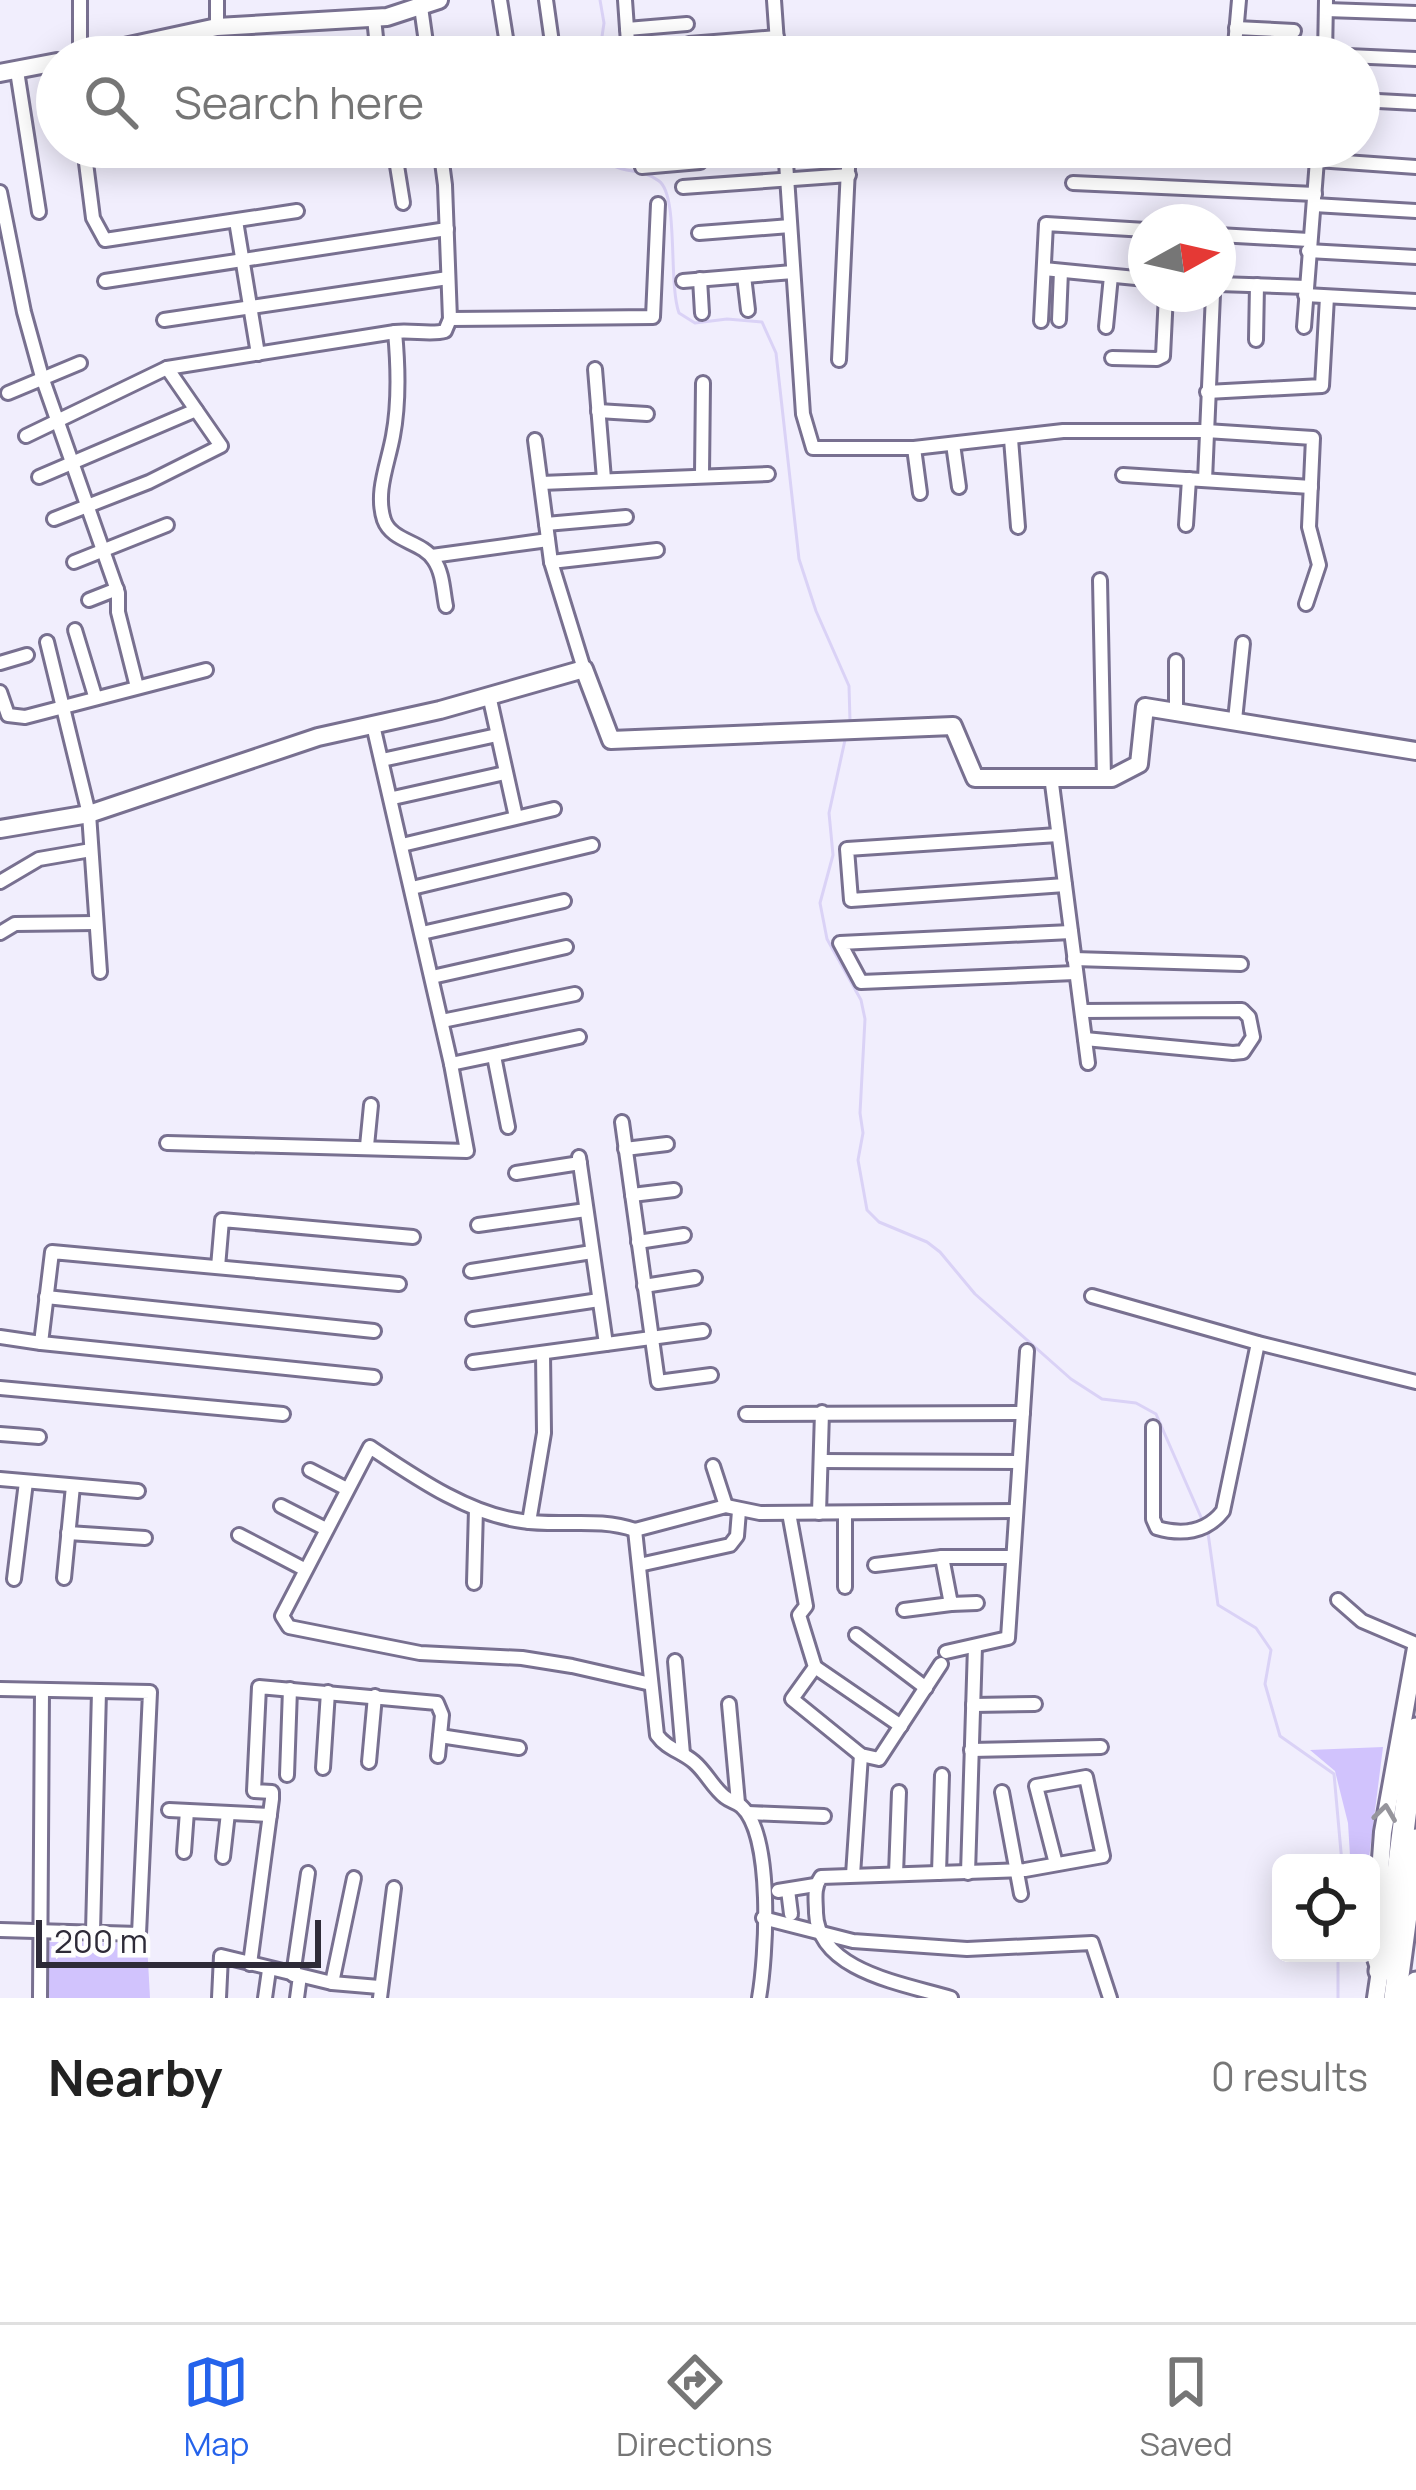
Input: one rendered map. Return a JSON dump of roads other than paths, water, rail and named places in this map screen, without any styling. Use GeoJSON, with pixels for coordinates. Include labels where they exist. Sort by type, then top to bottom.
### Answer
{"type":"FeatureCollection","features":[{"type":"Feature","properties":{"kind":"highway"},"geometry":{"type":"LineString","coordinates":[[1380,1971],[1387,1959],[1416,1729]]}},
{"type":"Feature","properties":{"kind":"highway"},"geometry":{"type":"LineString","coordinates":[[1395,1998],[1416,1840]]}},
{"type":"Feature","properties":{"kind":"highway"},"geometry":{"type":"LineString","coordinates":[[1414,1998],[1416,1983]]}},
{"type":"Feature","properties":{"kind":"street"},"geometry":{"type":"LineString","coordinates":[[79,36],[80,0]]}},
{"type":"Feature","properties":{"kind":"street"},"geometry":{"type":"LineString","coordinates":[[217,0],[218,28]]}},
{"type":"Feature","properties":{"kind":"street"},"geometry":{"type":"LineString","coordinates":[[180,36],[218,28],[374,19],[439,0]]}},
{"type":"Feature","properties":{"kind":"street"},"geometry":{"type":"LineString","coordinates":[[500,0],[506,36]]}},
{"type":"Feature","properties":{"kind":"street"},"geometry":{"type":"LineString","coordinates":[[546,0],[551,36]]}},
{"type":"Feature","properties":{"kind":"street"},"geometry":{"type":"LineString","coordinates":[[625,0],[628,36]]}},
{"type":"Feature","properties":{"kind":"street"},"geometry":{"type":"LineString","coordinates":[[774,0],[777,36]]}},
{"type":"Feature","properties":{"kind":"street"},"geometry":{"type":"LineString","coordinates":[[1235,36],[1238,0]]}},
{"type":"Feature","properties":{"kind":"street"},"geometry":{"type":"LineString","coordinates":[[1325,36],[1326,5],[1416,13]]}},
{"type":"Feature","properties":{"kind":"street"},"geometry":{"type":"LineString","coordinates":[[421,7],[425,36]]}},
{"type":"Feature","properties":{"kind":"street"},"geometry":{"type":"LineString","coordinates":[[374,19],[376,36]]}},
{"type":"Feature","properties":{"kind":"street"},"geometry":{"type":"LineString","coordinates":[[627,29],[687,24]]}},
{"type":"Feature","properties":{"kind":"street"},"geometry":{"type":"LineString","coordinates":[[1236,28],[1294,31]]}},
{"type":"Feature","properties":{"kind":"street"},"geometry":{"type":"LineString","coordinates":[[1380,58],[1416,59]]}},
{"type":"Feature","properties":{"kind":"street"},"geometry":{"type":"LineString","coordinates":[[9,72],[39,212]]}},
{"type":"Feature","properties":{"kind":"street"},"geometry":{"type":"LineString","coordinates":[[1380,101],[1416,103]]}},
{"type":"Feature","properties":{"kind":"street"},"geometry":{"type":"LineString","coordinates":[[1380,162],[1416,167]]}},
{"type":"Feature","properties":{"kind":"street"},"geometry":{"type":"LineString","coordinates":[[87,168],[94,218],[105,240],[297,211]]}},
{"type":"Feature","properties":{"kind":"street"},"geometry":{"type":"LineString","coordinates":[[397,168],[403,203]]}},
{"type":"Feature","properties":{"kind":"street"},"geometry":{"type":"LineString","coordinates":[[26,436],[167,368],[417,329],[445,331],[450,319],[442,168]]}},
{"type":"Feature","properties":{"kind":"street"},"geometry":{"type":"LineString","coordinates":[[786,168],[808,442],[821,450],[914,448],[1064,431],[1206,431],[1312,438],[1310,527],[1319,565],[1306,604]]}},
{"type":"Feature","properties":{"kind":"street"},"geometry":{"type":"LineString","coordinates":[[839,360],[849,168]]}},
{"type":"Feature","properties":{"kind":"street"},"geometry":{"type":"LineString","coordinates":[[1304,327],[1316,168]]}},
{"type":"Feature","properties":{"kind":"street"},"geometry":{"type":"LineString","coordinates":[[682,187],[849,175]]}},
{"type":"Feature","properties":{"kind":"street"},"geometry":{"type":"LineString","coordinates":[[1073,183],[1314,199],[1416,211]]}},
{"type":"Feature","properties":{"kind":"street"},"geometry":{"type":"LineString","coordinates":[[0,192],[24,313],[117,589],[118,612],[137,687]]}},
{"type":"Feature","properties":{"kind":"street"},"geometry":{"type":"LineString","coordinates":[[450,319],[653,317],[658,204]]}},
{"type":"Feature","properties":{"kind":"street"},"geometry":{"type":"LineString","coordinates":[[236,220],[258,354]]}},
{"type":"Feature","properties":{"kind":"street"},"geometry":{"type":"LineString","coordinates":[[1041,321],[1046,224],[1128,229]]}},
{"type":"Feature","properties":{"kind":"street"},"geometry":{"type":"LineString","coordinates":[[699,233],[790,226]]}},
{"type":"Feature","properties":{"kind":"street"},"geometry":{"type":"LineString","coordinates":[[105,281],[447,230]]}},
{"type":"Feature","properties":{"kind":"street"},"geometry":{"type":"LineString","coordinates":[[1236,237],[1416,257]]}},
{"type":"Feature","properties":{"kind":"street"},"geometry":{"type":"LineString","coordinates":[[1044,269],[1128,277]]}},
{"type":"Feature","properties":{"kind":"street"},"geometry":{"type":"LineString","coordinates":[[1059,320],[1061,271]]}},
{"type":"Feature","properties":{"kind":"street"},"geometry":{"type":"LineString","coordinates":[[683,281],[793,272]]}},
{"type":"Feature","properties":{"kind":"street"},"geometry":{"type":"LineString","coordinates":[[744,276],[748,310]]}},
{"type":"Feature","properties":{"kind":"street"},"geometry":{"type":"LineString","coordinates":[[1106,327],[1111,276]]}},
{"type":"Feature","properties":{"kind":"street"},"geometry":{"type":"LineString","coordinates":[[164,320],[448,278]]}},
{"type":"Feature","properties":{"kind":"street"},"geometry":{"type":"LineString","coordinates":[[700,280],[702,314]]}},
{"type":"Feature","properties":{"kind":"street"},"geometry":{"type":"LineString","coordinates":[[1236,284],[1327,297],[1416,301]]}},
{"type":"Feature","properties":{"kind":"street"},"geometry":{"type":"LineString","coordinates":[[1256,340],[1258,285]]}},
{"type":"Feature","properties":{"kind":"street"},"geometry":{"type":"LineString","coordinates":[[1208,392],[1322,386],[1327,297]]}},
{"type":"Feature","properties":{"kind":"street"},"geometry":{"type":"LineString","coordinates":[[1112,358],[1163,356],[1165,312]]}},
{"type":"Feature","properties":{"kind":"street"},"geometry":{"type":"LineString","coordinates":[[1204,480],[1212,312]]}},
{"type":"Feature","properties":{"kind":"street"},"geometry":{"type":"LineString","coordinates":[[395,332],[396,416],[382,481],[385,524],[432,556],[440,571],[446,606]]}},
{"type":"Feature","properties":{"kind":"street"},"geometry":{"type":"LineString","coordinates":[[8,393],[80,363]]}},
{"type":"Feature","properties":{"kind":"street"},"geometry":{"type":"LineString","coordinates":[[54,519],[220,446],[167,368]]}},
{"type":"Feature","properties":{"kind":"street"},"geometry":{"type":"LineString","coordinates":[[595,369],[604,479]]}},
{"type":"Feature","properties":{"kind":"street"},"geometry":{"type":"LineString","coordinates":[[702,474],[704,383]]}},
{"type":"Feature","properties":{"kind":"street"},"geometry":{"type":"LineString","coordinates":[[39,477],[196,410]]}},
{"type":"Feature","properties":{"kind":"street"},"geometry":{"type":"LineString","coordinates":[[598,412],[647,415]]}},
{"type":"Feature","properties":{"kind":"street"},"geometry":{"type":"LineString","coordinates":[[1011,439],[1018,527]]}},
{"type":"Feature","properties":{"kind":"street"},"geometry":{"type":"LineString","coordinates":[[536,440],[551,562],[611,740],[953,726],[975,778],[1103,778],[1139,764],[1145,707],[1416,751]]}},
{"type":"Feature","properties":{"kind":"street"},"geometry":{"type":"LineString","coordinates":[[953,445],[959,487]]}},
{"type":"Feature","properties":{"kind":"street"},"geometry":{"type":"LineString","coordinates":[[914,448],[920,494]]}},
{"type":"Feature","properties":{"kind":"street"},"geometry":{"type":"LineString","coordinates":[[541,482],[768,474]]}},
{"type":"Feature","properties":{"kind":"street"},"geometry":{"type":"LineString","coordinates":[[1124,476],[1311,487]]}},
{"type":"Feature","properties":{"kind":"street"},"geometry":{"type":"LineString","coordinates":[[1186,525],[1189,479]]}},
{"type":"Feature","properties":{"kind":"street"},"geometry":{"type":"LineString","coordinates":[[546,524],[626,518]]}},
{"type":"Feature","properties":{"kind":"street"},"geometry":{"type":"LineString","coordinates":[[74,562],[167,525]]}},
{"type":"Feature","properties":{"kind":"street"},"geometry":{"type":"LineString","coordinates":[[432,556],[548,540]]}},
{"type":"Feature","properties":{"kind":"street"},"geometry":{"type":"LineString","coordinates":[[551,562],[657,550]]}},
{"type":"Feature","properties":{"kind":"street"},"geometry":{"type":"LineString","coordinates":[[1100,580],[1103,778]]}},
{"type":"Feature","properties":{"kind":"street"},"geometry":{"type":"LineString","coordinates":[[89,600],[117,589]]}},
{"type":"Feature","properties":{"kind":"street"},"geometry":{"type":"LineString","coordinates":[[75,630],[95,697]]}},
{"type":"Feature","properties":{"kind":"street"},"geometry":{"type":"LineString","coordinates":[[47,642],[88,814],[100,972]]}},
{"type":"Feature","properties":{"kind":"street"},"geometry":{"type":"LineString","coordinates":[[1235,720],[1243,643]]}},
{"type":"Feature","properties":{"kind":"street"},"geometry":{"type":"LineString","coordinates":[[0,663],[27,655]]}},
{"type":"Feature","properties":{"kind":"street"},"geometry":{"type":"LineString","coordinates":[[1175,661],[1176,710]]}},
{"type":"Feature","properties":{"kind":"street"},"geometry":{"type":"LineString","coordinates":[[0,829],[88,814],[318,737],[584,669]]}},
{"type":"Feature","properties":{"kind":"street"},"geometry":{"type":"LineString","coordinates":[[0,692],[13,717],[206,670]]}},
{"type":"Feature","properties":{"kind":"street"},"geometry":{"type":"LineString","coordinates":[[488,695],[516,817]]}},
{"type":"Feature","properties":{"kind":"street"},"geometry":{"type":"LineString","coordinates":[[167,1143],[467,1151],[452,1064],[373,724]]}},
{"type":"Feature","properties":{"kind":"street"},"geometry":{"type":"LineString","coordinates":[[382,760],[497,735]]}},
{"type":"Feature","properties":{"kind":"street"},"geometry":{"type":"LineString","coordinates":[[393,798],[506,773]]}},
{"type":"Feature","properties":{"kind":"street"},"geometry":{"type":"LineString","coordinates":[[1051,776],[1088,1063]]}},
{"type":"Feature","properties":{"kind":"street"},"geometry":{"type":"LineString","coordinates":[[403,845],[554,809]]}},
{"type":"Feature","properties":{"kind":"street"},"geometry":{"type":"LineString","coordinates":[[1058,835],[847,849],[851,900],[1065,885]]}},
{"type":"Feature","properties":{"kind":"street"},"geometry":{"type":"LineString","coordinates":[[412,888],[592,845]]}},
{"type":"Feature","properties":{"kind":"street"},"geometry":{"type":"LineString","coordinates":[[0,882],[39,859],[91,850]]}},
{"type":"Feature","properties":{"kind":"street"},"geometry":{"type":"LineString","coordinates":[[422,933],[563,902]]}},
{"type":"Feature","properties":{"kind":"street"},"geometry":{"type":"LineString","coordinates":[[0,932],[15,924],[95,923]]}},
{"type":"Feature","properties":{"kind":"street"},"geometry":{"type":"LineString","coordinates":[[1071,932],[840,943],[861,982],[1074,966],[1241,964]]}},
{"type":"Feature","properties":{"kind":"street"},"geometry":{"type":"LineString","coordinates":[[432,977],[566,947]]}},
{"type":"Feature","properties":{"kind":"street"},"geometry":{"type":"LineString","coordinates":[[442,1021],[575,994]]}},
{"type":"Feature","properties":{"kind":"street"},"geometry":{"type":"LineString","coordinates":[[1082,1011],[1242,1010],[1252,1028],[1249,1045],[1233,1053],[1085,1039]]}},
{"type":"Feature","properties":{"kind":"street"},"geometry":{"type":"LineString","coordinates":[[452,1064],[579,1037]]}},
{"type":"Feature","properties":{"kind":"street"},"geometry":{"type":"LineString","coordinates":[[494,1056],[508,1127]]}},
{"type":"Feature","properties":{"kind":"street"},"geometry":{"type":"LineString","coordinates":[[367,1146],[371,1105]]}},
{"type":"Feature","properties":{"kind":"street"},"geometry":{"type":"LineString","coordinates":[[622,1122],[658,1382],[711,1375]]}},
{"type":"Feature","properties":{"kind":"street"},"geometry":{"type":"LineString","coordinates":[[626,1149],[667,1144]]}},
{"type":"Feature","properties":{"kind":"street"},"geometry":{"type":"LineString","coordinates":[[516,1173],[579,1160],[606,1344]]}},
{"type":"Feature","properties":{"kind":"street"},"geometry":{"type":"LineString","coordinates":[[632,1195],[674,1190]]}},
{"type":"Feature","properties":{"kind":"street"},"geometry":{"type":"LineString","coordinates":[[478,1225],[586,1210]]}},
{"type":"Feature","properties":{"kind":"street"},"geometry":{"type":"LineString","coordinates":[[218,1267],[222,1220],[412,1237]]}},
{"type":"Feature","properties":{"kind":"street"},"geometry":{"type":"LineString","coordinates":[[638,1241],[684,1235]]}},
{"type":"Feature","properties":{"kind":"street"},"geometry":{"type":"LineString","coordinates":[[41,1343],[52,1252],[399,1284]]}},
{"type":"Feature","properties":{"kind":"street"},"geometry":{"type":"LineString","coordinates":[[471,1271],[592,1252]]}},
{"type":"Feature","properties":{"kind":"street"},"geometry":{"type":"LineString","coordinates":[[644,1286],[695,1278]]}},
{"type":"Feature","properties":{"kind":"street"},"geometry":{"type":"LineString","coordinates":[[1092,1296],[1416,1382]]}},
{"type":"Feature","properties":{"kind":"street"},"geometry":{"type":"LineString","coordinates":[[46,1298],[374,1331]]}},
{"type":"Feature","properties":{"kind":"street"},"geometry":{"type":"LineString","coordinates":[[473,1319],[599,1300]]}},
{"type":"Feature","properties":{"kind":"street"},"geometry":{"type":"LineString","coordinates":[[473,1362],[703,1331]]}},
{"type":"Feature","properties":{"kind":"street"},"geometry":{"type":"LineString","coordinates":[[0,1337],[374,1376]]}},
{"type":"Feature","properties":{"kind":"street"},"geometry":{"type":"LineString","coordinates":[[1153,1426],[1153,1519],[1157,1528],[1183,1534],[1223,1511],[1258,1343]]}},
{"type":"Feature","properties":{"kind":"street"},"geometry":{"type":"LineString","coordinates":[[782,1688],[861,1754],[879,1759],[944,1658],[1008,1638],[1027,1352]]}},
{"type":"Feature","properties":{"kind":"street"},"geometry":{"type":"LineString","coordinates":[[530,1522],[544,1433],[543,1353]]}},
{"type":"Feature","properties":{"kind":"street"},"geometry":{"type":"LineString","coordinates":[[0,1388],[283,1414]]}},
{"type":"Feature","properties":{"kind":"street"},"geometry":{"type":"LineString","coordinates":[[819,1513],[822,1412]]}},
{"type":"Feature","properties":{"kind":"street"},"geometry":{"type":"LineString","coordinates":[[746,1414],[1023,1413]]}},
{"type":"Feature","properties":{"kind":"street"},"geometry":{"type":"LineString","coordinates":[[0,1434],[39,1437]]}},
{"type":"Feature","properties":{"kind":"street"},"geometry":{"type":"LineString","coordinates":[[652,1684],[555,1663],[420,1653],[290,1628],[282,1616],[370,1448],[476,1509],[530,1522],[594,1522],[635,1530],[733,1509],[789,1514],[1015,1511]]}},
{"type":"Feature","properties":{"kind":"street"},"geometry":{"type":"LineString","coordinates":[[820,1461],[1019,1462]]}},
{"type":"Feature","properties":{"kind":"street"},"geometry":{"type":"LineString","coordinates":[[639,1565],[730,1545],[736,1536],[733,1509],[713,1466]]}},
{"type":"Feature","properties":{"kind":"street"},"geometry":{"type":"LineString","coordinates":[[310,1470],[347,1489]]}},
{"type":"Feature","properties":{"kind":"street"},"geometry":{"type":"LineString","coordinates":[[0,1480],[138,1491]]}},
{"type":"Feature","properties":{"kind":"street"},"geometry":{"type":"LineString","coordinates":[[14,1579],[26,1482]]}},
{"type":"Feature","properties":{"kind":"street"},"geometry":{"type":"LineString","coordinates":[[64,1578],[73,1486]]}},
{"type":"Feature","properties":{"kind":"street"},"geometry":{"type":"LineString","coordinates":[[281,1506],[326,1529]]}},
{"type":"Feature","properties":{"kind":"street"},"geometry":{"type":"LineString","coordinates":[[474,1583],[476,1509]]}},
{"type":"Feature","properties":{"kind":"street"},"geometry":{"type":"LineString","coordinates":[[845,1513],[845,1587]]}},
{"type":"Feature","properties":{"kind":"street"},"geometry":{"type":"LineString","coordinates":[[789,1514],[806,1606],[799,1615],[815,1667],[901,1726]]}},
{"type":"Feature","properties":{"kind":"street"},"geometry":{"type":"LineString","coordinates":[[635,1530],[657,1735],[665,1747],[698,1766],[725,1797],[743,1808],[824,1816]]}},
{"type":"Feature","properties":{"kind":"street"},"geometry":{"type":"LineString","coordinates":[[68,1533],[145,1538]]}},
{"type":"Feature","properties":{"kind":"street"},"geometry":{"type":"LineString","coordinates":[[239,1535],[304,1569]]}},
{"type":"Feature","properties":{"kind":"street"},"geometry":{"type":"LineString","coordinates":[[875,1565],[1010,1557]]}},
{"type":"Feature","properties":{"kind":"street"},"geometry":{"type":"LineString","coordinates":[[942,1558],[951,1604]]}},
{"type":"Feature","properties":{"kind":"street"},"geometry":{"type":"LineString","coordinates":[[1338,1600],[1362,1621],[1416,1646],[1383,1832],[1374,1952],[1380,1971],[1376,1998]]}},
{"type":"Feature","properties":{"kind":"street"},"geometry":{"type":"LineString","coordinates":[[904,1610],[977,1603]]}},
{"type":"Feature","properties":{"kind":"street"},"geometry":{"type":"LineString","coordinates":[[856,1635],[926,1688]]}},
{"type":"Feature","properties":{"kind":"street"},"geometry":{"type":"LineString","coordinates":[[968,1873],[975,1646]]}},
{"type":"Feature","properties":{"kind":"street"},"geometry":{"type":"LineString","coordinates":[[675,1661],[682,1754]]}},
{"type":"Feature","properties":{"kind":"street"},"geometry":{"type":"LineString","coordinates":[[792,1699],[815,1667]]}},
{"type":"Feature","properties":{"kind":"street"},"geometry":{"type":"LineString","coordinates":[[250,1964],[272,1792],[254,1791],[259,1687],[437,1703],[442,1715],[438,1756]]}},
{"type":"Feature","properties":{"kind":"street"},"geometry":{"type":"LineString","coordinates":[[0,1689],[150,1692],[139,1934],[0,1930]]}},
{"type":"Feature","properties":{"kind":"street"},"geometry":{"type":"LineString","coordinates":[[40,1998],[42,1690]]}},
{"type":"Feature","properties":{"kind":"street"},"geometry":{"type":"LineString","coordinates":[[287,1775],[290,1690]]}},
{"type":"Feature","properties":{"kind":"street"},"geometry":{"type":"LineString","coordinates":[[94,1932],[99,1691]]}},
{"type":"Feature","properties":{"kind":"street"},"geometry":{"type":"LineString","coordinates":[[323,1768],[328,1692]]}},
{"type":"Feature","properties":{"kind":"street"},"geometry":{"type":"LineString","coordinates":[[369,1762],[375,1696]]}},
{"type":"Feature","properties":{"kind":"street"},"geometry":{"type":"LineString","coordinates":[[729,1704],[743,1808],[764,1875],[759,1998]]}},
{"type":"Feature","properties":{"kind":"street"},"geometry":{"type":"LineString","coordinates":[[973,1705],[1035,1705]]}},
{"type":"Feature","properties":{"kind":"street"},"geometry":{"type":"LineString","coordinates":[[440,1736],[519,1748]]}},
{"type":"Feature","properties":{"kind":"street"},"geometry":{"type":"LineString","coordinates":[[971,1750],[1101,1747]]}},
{"type":"Feature","properties":{"kind":"street"},"geometry":{"type":"LineString","coordinates":[[853,1875],[861,1754]]}},
{"type":"Feature","properties":{"kind":"street"},"geometry":{"type":"LineString","coordinates":[[939,1874],[942,1775]]}},
{"type":"Feature","properties":{"kind":"street"},"geometry":{"type":"LineString","coordinates":[[951,1998],[861,1969],[840,1957],[817,1931],[815,1885],[821,1877],[1018,1870],[1056,1864],[1103,1856],[1086,1778],[1036,1786],[1056,1864]]}},
{"type":"Feature","properties":{"kind":"street"},"geometry":{"type":"LineString","coordinates":[[896,1874],[899,1792]]}},
{"type":"Feature","properties":{"kind":"street"},"geometry":{"type":"LineString","coordinates":[[1002,1792],[1021,1894]]}},
{"type":"Feature","properties":{"kind":"street"},"geometry":{"type":"LineString","coordinates":[[169,1810],[270,1815]]}},
{"type":"Feature","properties":{"kind":"street"},"geometry":{"type":"LineString","coordinates":[[184,1852],[187,1811]]}},
{"type":"Feature","properties":{"kind":"street"},"geometry":{"type":"LineString","coordinates":[[224,1857],[228,1813]]}},
{"type":"Feature","properties":{"kind":"street"},"geometry":{"type":"LineString","coordinates":[[297,1998],[308,1873]]}},
{"type":"Feature","properties":{"kind":"street"},"geometry":{"type":"LineString","coordinates":[[332,1983],[354,1878]]}},
{"type":"Feature","properties":{"kind":"street"},"geometry":{"type":"LineString","coordinates":[[790,1914],[783,1890],[815,1885]]}},
{"type":"Feature","properties":{"kind":"street"},"geometry":{"type":"LineString","coordinates":[[219,1998],[221,1956],[379,1992],[394,1888]]}},
{"type":"Feature","properties":{"kind":"street"},"geometry":{"type":"LineString","coordinates":[[763,1918],[854,1941],[967,1949],[1092,1943],[1110,1998]]}},
{"type":"Feature","properties":{"kind":"street"},"geometry":{"type":"LineString","coordinates":[[265,1998],[269,1970]]}},
{"type":"Feature","properties":{"kind":"waterway"},"geometry":{"type":"LineString","coordinates":[[600,0],[602,36]]}},
{"type":"Feature","properties":{"kind":"waterway"},"geometry":{"type":"LineString","coordinates":[[619,168],[651,176],[665,190],[679,313],[695,323],[762,322],[776,353],[799,559],[849,686],[850,721]]}},
{"type":"Feature","properties":{"kind":"waterway"},"geometry":{"type":"LineString","coordinates":[[845,740],[829,813],[833,855],[820,903],[827,939],[861,1000],[865,1019],[863,1133],[858,1160],[867,1210],[879,1222],[940,1252],[975,1294],[1071,1379],[1102,1399],[1136,1403],[1156,1414],[1204,1524]]}},
{"type":"Feature","properties":{"kind":"waterway"},"geometry":{"type":"LineString","coordinates":[[1208,1533],[1218,1605],[1256,1628],[1271,1650],[1265,1684],[1280,1736],[1334,1774],[1341,1854]]}},
{"type":"Feature","properties":{"kind":"waterway"},"geometry":{"type":"LineString","coordinates":[[1338,1962],[1338,1998]]}}]}
